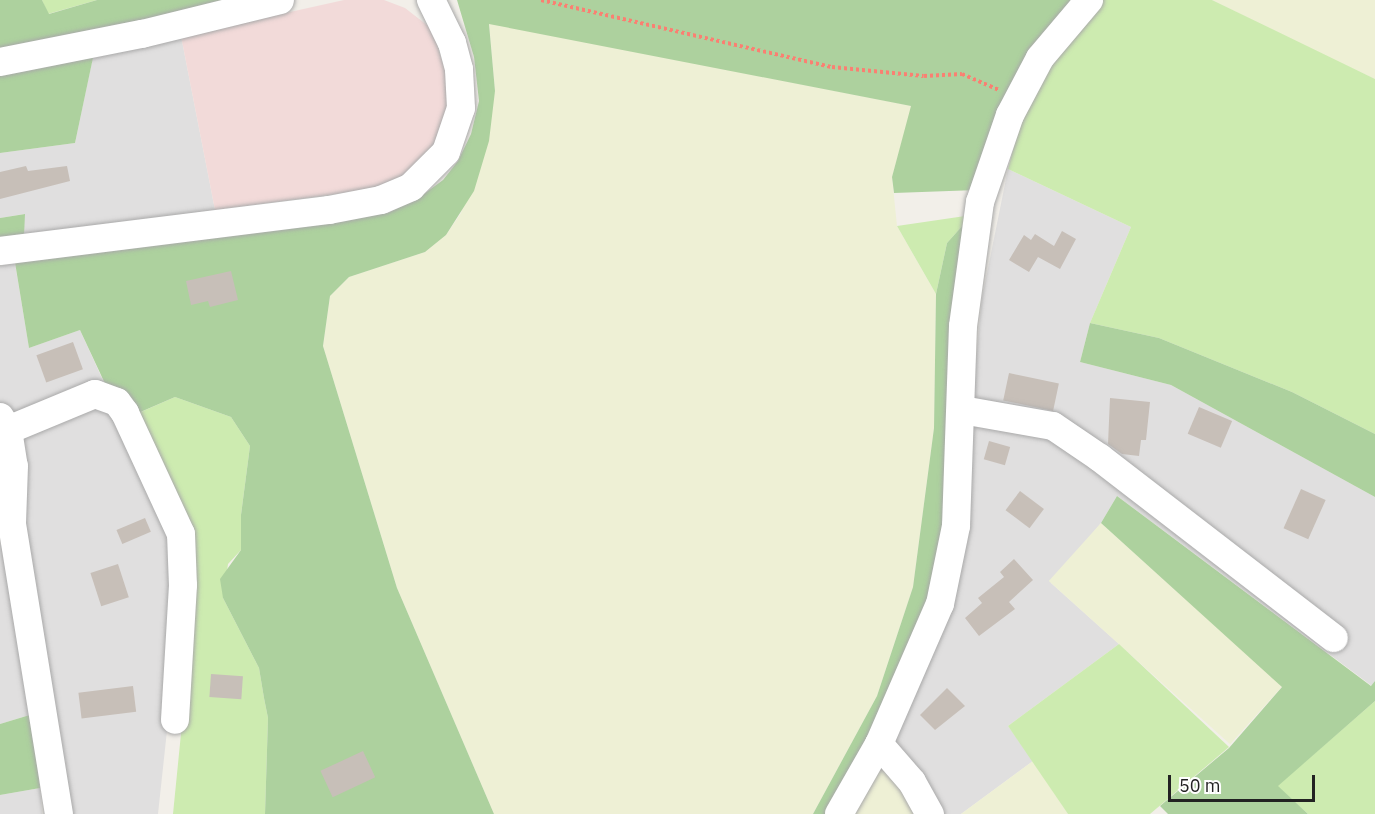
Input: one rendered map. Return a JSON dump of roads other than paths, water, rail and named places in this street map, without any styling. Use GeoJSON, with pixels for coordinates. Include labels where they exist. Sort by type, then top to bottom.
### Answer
{"type":"FeatureCollection","features":[{"type":"Feature","properties":{"kind":"street"},"geometry":{"type":"LineString","coordinates":[[0,62],[142,34],[280,0]]}},
{"type":"Feature","properties":{"kind":"street"},"geometry":{"type":"LineString","coordinates":[[0,251],[329,210],[381,200],[411,187],[446,152],[461,108],[459,69],[452,43],[431,0]]}},
{"type":"Feature","properties":{"kind":"street"},"geometry":{"type":"LineString","coordinates":[[839,814],[879,744],[940,604],[956,526],[962,410],[963,326],[980,202],[1018,100],[1040,57],[1089,0]]}},
{"type":"Feature","properties":{"kind":"street"},"geometry":{"type":"LineString","coordinates":[[59,814],[12,524],[14,466],[4,424],[95,394],[117,402],[125,413],[181,534],[183,585],[176,720]]}},
{"type":"Feature","properties":{"kind":"street"},"geometry":{"type":"LineString","coordinates":[[962,410],[1053,426],[1100,458],[1334,638]]}},
{"type":"Feature","properties":{"kind":"street"},"geometry":{"type":"LineString","coordinates":[[879,744],[912,782],[930,814]]}}]}
